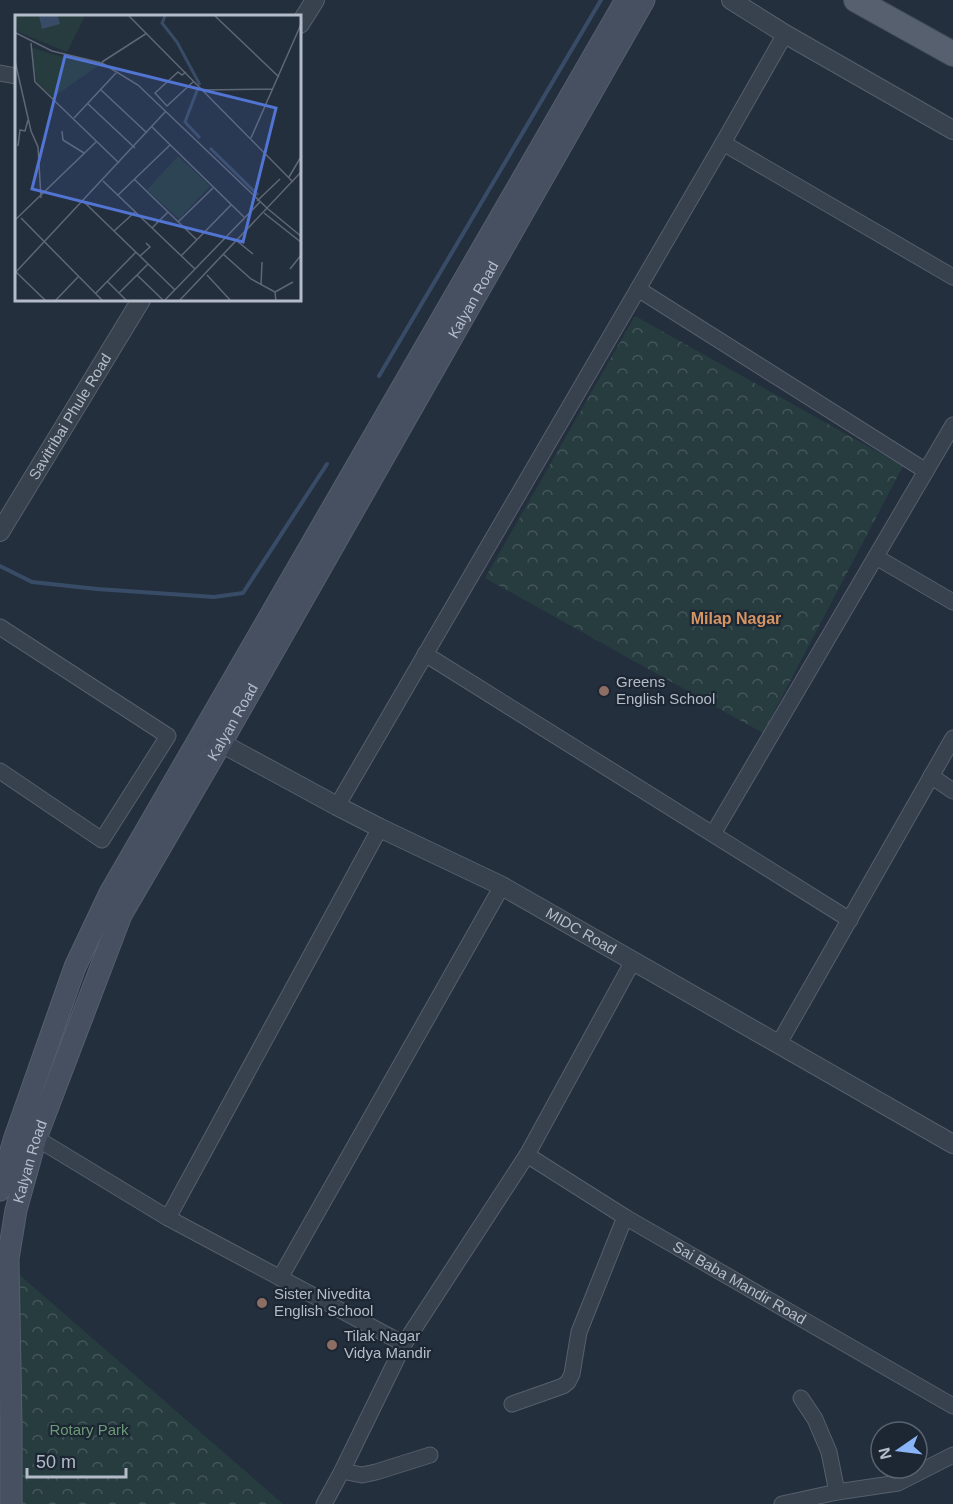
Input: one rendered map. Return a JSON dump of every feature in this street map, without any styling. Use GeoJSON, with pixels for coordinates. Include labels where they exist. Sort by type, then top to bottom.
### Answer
{"type":"FeatureCollection","features":[{"type":"Feature","properties":{"kind":"main road","name":"Kalyan Road"},"geometry":{"type":"LineString","coordinates":[[11,1504],[11,1424],[4,1258],[36,1138],[140,863],[201,736],[626,0]]}},
{"type":"Feature","properties":{"kind":"main road","name":"Kalyan Road"},"geometry":{"type":"LineString","coordinates":[[0,1190],[14,1140],[75,967],[110,893],[140,863],[221,743],[644,0]]}},
{"type":"Feature","properties":{"kind":"main road"},"geometry":{"type":"LineString","coordinates":[[856,0],[953,54]]}},
{"type":"Feature","properties":{"kind":"main road"},"geometry":{"type":"LineString","coordinates":[[888,0],[953,37]]}},
{"type":"Feature","properties":{"kind":"street"},"geometry":{"type":"LineString","coordinates":[[302,21],[315,0]]}},
{"type":"Feature","properties":{"kind":"street"},"geometry":{"type":"LineString","coordinates":[[731,0],[785,34],[953,130]]}},
{"type":"Feature","properties":{"kind":"street"},"geometry":{"type":"LineString","coordinates":[[337,806],[785,34]]}},
{"type":"Feature","properties":{"kind":"street"},"geometry":{"type":"LineString","coordinates":[[0,73],[15,76]]}},
{"type":"Feature","properties":{"kind":"street"},"geometry":{"type":"LineString","coordinates":[[723,142],[953,278]]}},
{"type":"Feature","properties":{"kind":"street"},"geometry":{"type":"LineString","coordinates":[[638,289],[926,471]]}},
{"type":"Feature","properties":{"kind":"street","name":"Savitribai Phule Road"},"geometry":{"type":"LineString","coordinates":[[1,527],[140,302]]}},
{"type":"Feature","properties":{"kind":"street"},"geometry":{"type":"LineString","coordinates":[[713,834],[953,425]]}},
{"type":"Feature","properties":{"kind":"street"},"geometry":{"type":"LineString","coordinates":[[876,557],[953,602]]}},
{"type":"Feature","properties":{"kind":"street"},"geometry":{"type":"LineString","coordinates":[[0,627],[168,736],[102,840],[0,771]]}},
{"type":"Feature","properties":{"kind":"street"},"geometry":{"type":"LineString","coordinates":[[425,654],[850,920]]}},
{"type":"Feature","properties":{"kind":"street","name":"MIDC Road"},"geometry":{"type":"LineString","coordinates":[[201,736],[221,743],[380,828],[502,886],[778,1045],[951,1138]]}},
{"type":"Feature","properties":{"kind":"street"},"geometry":{"type":"LineString","coordinates":[[778,1045],[953,738]]}},
{"type":"Feature","properties":{"kind":"street"},"geometry":{"type":"LineString","coordinates":[[931,776],[953,791]]}},
{"type":"Feature","properties":{"kind":"street"},"geometry":{"type":"LineString","coordinates":[[168,1218],[380,828]]}},
{"type":"Feature","properties":{"kind":"street"},"geometry":{"type":"LineString","coordinates":[[280,1278],[502,886]]}},
{"type":"Feature","properties":{"kind":"street"},"geometry":{"type":"LineString","coordinates":[[324,1504],[405,1344],[527,1155],[633,962]]}},
{"type":"Feature","properties":{"kind":"street"},"geometry":{"type":"LineString","coordinates":[[36,1138],[168,1218],[405,1344]]}},
{"type":"Feature","properties":{"kind":"street","name":"Sai Baba Mandir Road"},"geometry":{"type":"LineString","coordinates":[[527,1155],[625,1216],[953,1406]]}},
{"type":"Feature","properties":{"kind":"street"},"geometry":{"type":"LineString","coordinates":[[512,1404],[563,1386],[568,1382],[572,1374],[579,1332],[625,1216]]}},
{"type":"Feature","properties":{"kind":"street"},"geometry":{"type":"LineString","coordinates":[[801,1398],[815,1419],[829,1452],[837,1492]]}},
{"type":"Feature","properties":{"kind":"street"},"geometry":{"type":"LineString","coordinates":[[342,1471],[362,1475],[430,1455]]}},
{"type":"Feature","properties":{"kind":"street"},"geometry":{"type":"LineString","coordinates":[[782,1504],[837,1492],[898,1483],[953,1455]]}},
{"type":"Feature","properties":{"kind":"green space"},"geometry":{"type":"Polygon","coordinates":[[[635,316],[903,466],[763,733],[485,578],[635,316]]]}},
{"type":"Feature","properties":{"kind":"green space","name":"Rotary Park"},"geometry":{"type":"Polygon","coordinates":[[[15,1271],[283,1504],[15,1504],[15,1271]]]}},
{"type":"Feature","properties":{"kind":"waterway"},"geometry":{"type":"LineString","coordinates":[[379,376],[601,0]]}},
{"type":"Feature","properties":{"kind":"waterway"},"geometry":{"type":"LineString","coordinates":[[0,566],[32,582],[214,597],[243,593],[327,464]]}},
{"type":"Feature","properties":{"kind":"place","name":"Greens English School"},"geometry":{"type":"Point","coordinates":[604,691]}},
{"type":"Feature","properties":{"kind":"place","name":"Sister Nivedita English School"},"geometry":{"type":"Point","coordinates":[262,1303]}},
{"type":"Feature","properties":{"kind":"place","name":"Tilak Nagar Vidya Mandir"},"geometry":{"type":"Point","coordinates":[332,1345]}},
{"type":"Feature","properties":{"kind":"district","name":"Milap Nagar"},"geometry":{"type":"Point","coordinates":[736,618]}}]}
